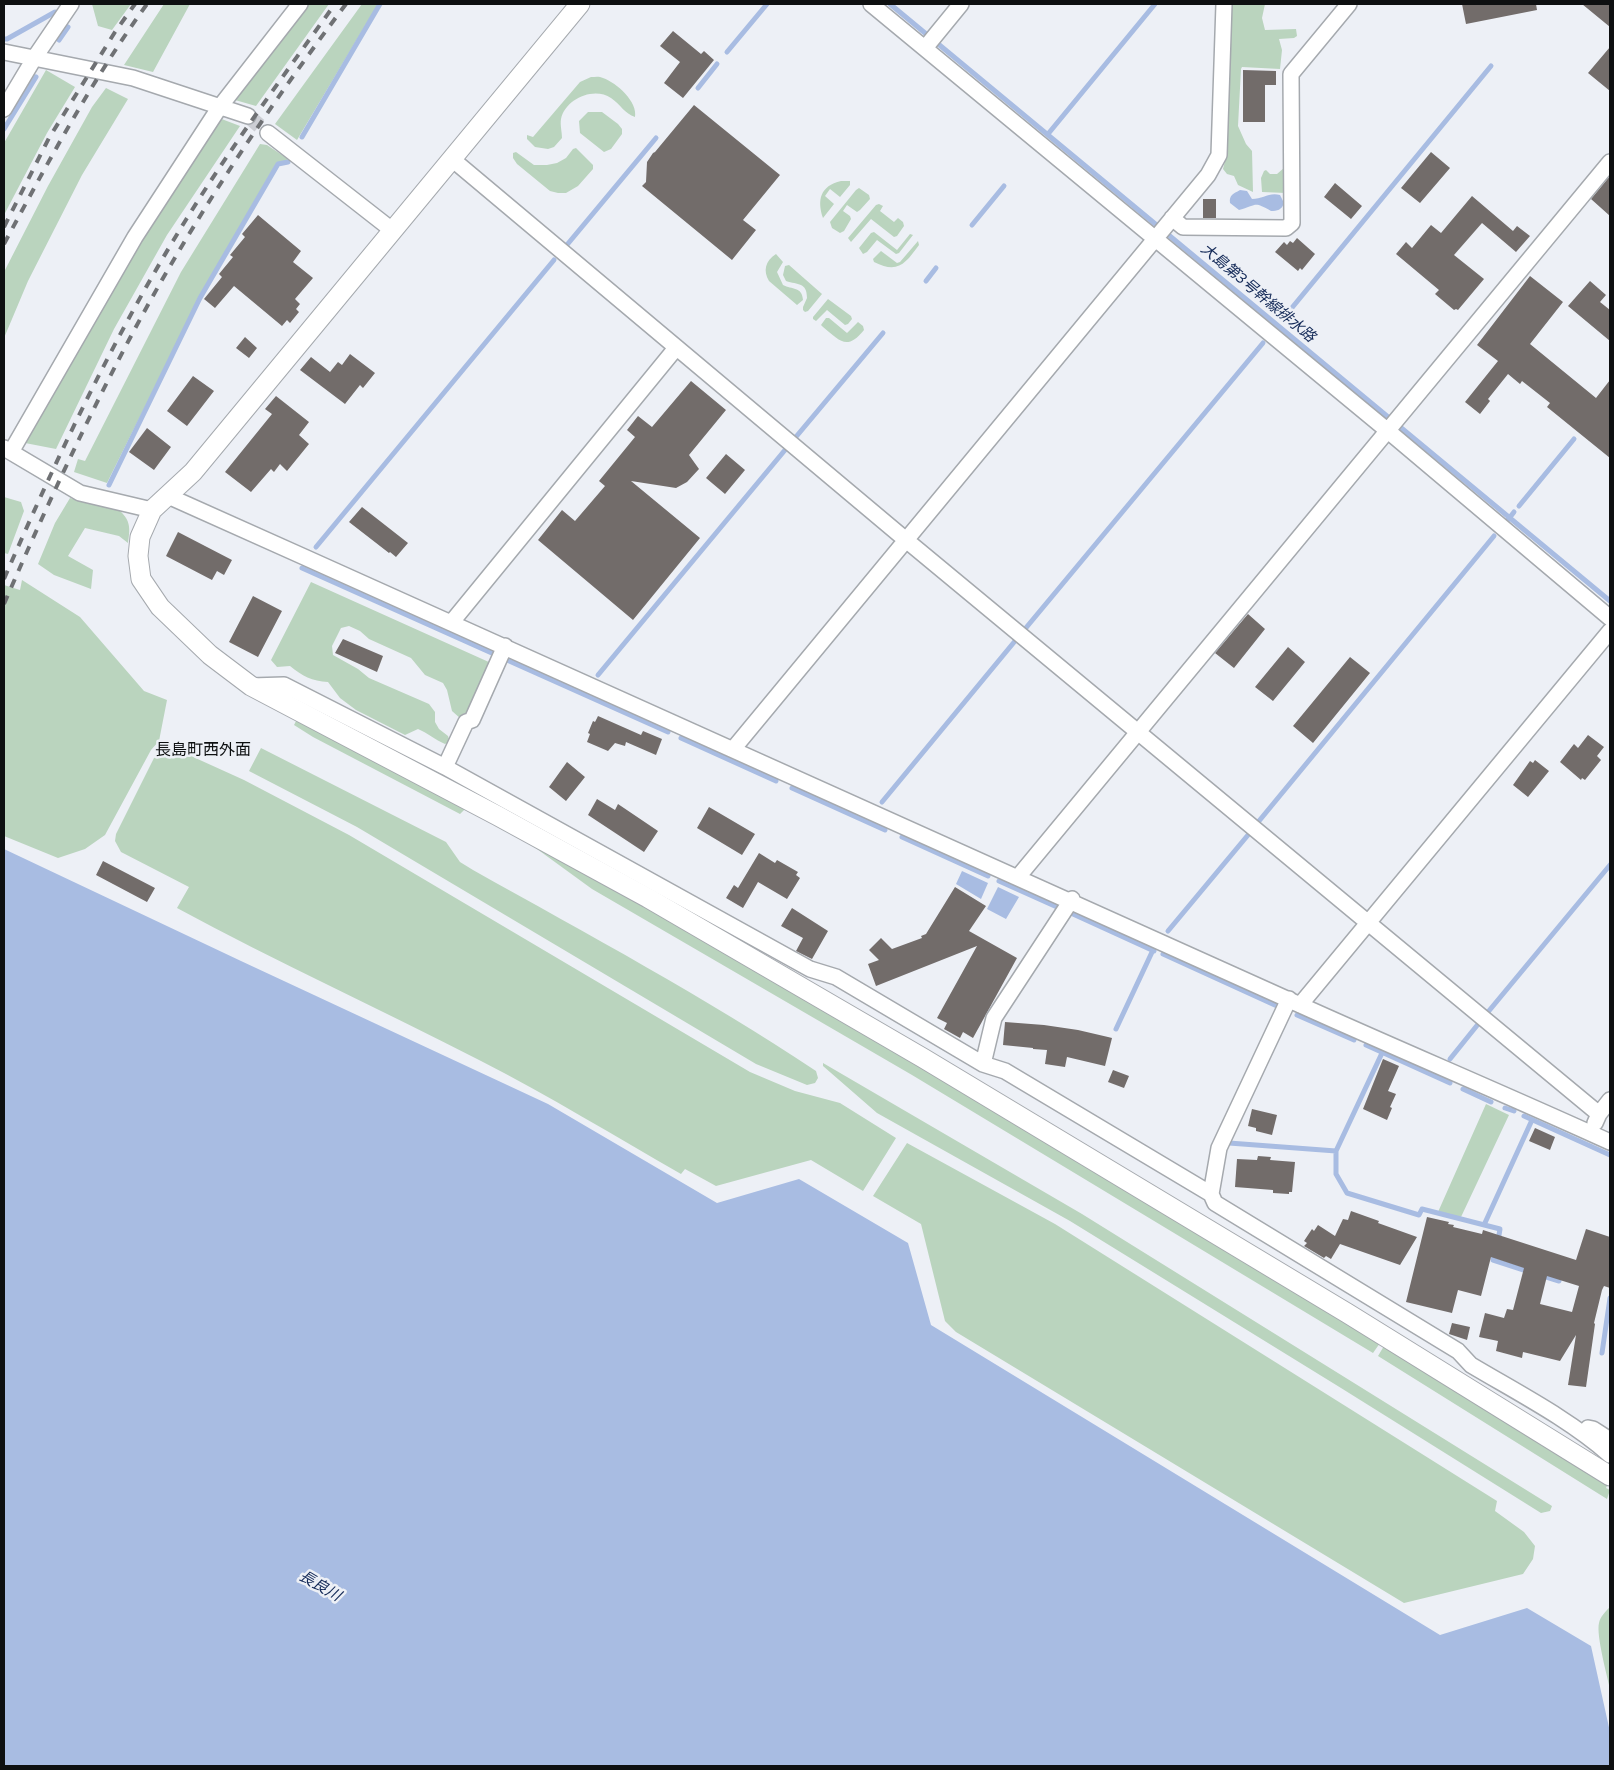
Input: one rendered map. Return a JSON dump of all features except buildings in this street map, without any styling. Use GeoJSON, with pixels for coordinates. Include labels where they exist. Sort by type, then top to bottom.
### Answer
{"type":"FeatureCollection","features":[{"type":"Feature","properties":{"kind":"street"},"geometry":{"type":"LineString","coordinates":[[4,109],[70,4]]}},
{"type":"Feature","properties":{"kind":"street"},"geometry":{"type":"LineString","coordinates":[[152,510],[80,494],[7,450],[135,236],[219,108],[300,4]]}},
{"type":"Feature","properties":{"kind":"street"},"geometry":{"type":"LineString","coordinates":[[580,4],[193,472],[152,510],[140,537],[138,556],[141,579],[160,607],[210,655],[251,686],[498,816],[648,898],[923,1058],[1346,1313],[1610,1476]]}},
{"type":"Feature","properties":{"kind":"street"},"geometry":{"type":"LineString","coordinates":[[871,4],[926,46],[1156,237],[1393,425],[1610,618]]}},
{"type":"Feature","properties":{"kind":"street"},"geometry":{"type":"LineString","coordinates":[[926,46],[962,4]]}},
{"type":"Feature","properties":{"kind":"street"},"geometry":{"type":"LineString","coordinates":[[734,748],[1208,175],[1219,155],[1224,4]]}},
{"type":"Feature","properties":{"kind":"street"},"geometry":{"type":"LineString","coordinates":[[1170,220],[1183,227],[1286,228],[1292,223],[1291,74],[1345,5]]}},
{"type":"Feature","properties":{"kind":"street"},"geometry":{"type":"LineString","coordinates":[[4,52],[133,78],[219,108],[248,116]]}},
{"type":"Feature","properties":{"kind":"street"},"geometry":{"type":"LineString","coordinates":[[268,133],[392,230]]}},
{"type":"Feature","properties":{"kind":"street"},"geometry":{"type":"LineString","coordinates":[[452,159],[906,540],[1599,1114]]}},
{"type":"Feature","properties":{"kind":"street"},"geometry":{"type":"LineString","coordinates":[[1018,877],[1610,162]]}},
{"type":"Feature","properties":{"kind":"street"},"geometry":{"type":"LineString","coordinates":[[451,623],[676,348]]}},
{"type":"Feature","properties":{"kind":"street"},"geometry":{"type":"LineString","coordinates":[[168,496],[734,748],[1018,877],[1072,899],[1294,1002],[1610,1142]]}},
{"type":"Feature","properties":{"kind":"street"},"geometry":{"type":"LineString","coordinates":[[1210,1194],[1219,1148],[1294,1002],[1368,923],[1610,631]]}},
{"type":"Feature","properties":{"kind":"street"},"geometry":{"type":"LineString","coordinates":[[445,767],[466,722],[472,720],[505,646]]}},
{"type":"Feature","properties":{"kind":"street"},"geometry":{"type":"LineString","coordinates":[[251,686],[284,685],[445,767],[810,969],[836,978],[983,1064],[1005,1072],[1210,1194],[1216,1202],[1458,1350],[1471,1365],[1571,1425],[1610,1455]]}},
{"type":"Feature","properties":{"kind":"street"},"geometry":{"type":"LineString","coordinates":[[983,1064],[994,1018],[1072,899]]}},
{"type":"Feature","properties":{"kind":"street"},"geometry":{"type":"LineString","coordinates":[[1591,1134],[1599,1114],[1610,1100]]}},
{"type":"Feature","properties":{"kind":"street"},"geometry":{"type":"LineString","coordinates":[[1571,1425],[1593,1429],[1610,1440]]}},
{"type":"Feature","properties":{"kind":"green space"},"geometry":{"type":"Polygon","coordinates":[[[92,4],[131,4],[112,30],[98,26],[92,4]]]}},
{"type":"Feature","properties":{"kind":"green space"},"geometry":{"type":"Polygon","coordinates":[[[164,4],[190,4],[153,72],[124,65],[164,4]]]}},
{"type":"Feature","properties":{"kind":"green space"},"geometry":{"type":"Polygon","coordinates":[[[308,4],[329,4],[256,106],[235,100],[308,4]]]}},
{"type":"Feature","properties":{"kind":"green space"},"geometry":{"type":"Polygon","coordinates":[[[362,4],[378,4],[297,140],[275,124],[362,4]]]}},
{"type":"Feature","properties":{"kind":"green space"},"geometry":{"type":"Polygon","coordinates":[[[1231,4],[1265,4],[1262,18],[1265,30],[1296,29],[1297,36],[1279,39],[1282,50],[1280,69],[1242,67],[1241,69],[1238,126],[1246,144],[1252,151],[1253,192],[1238,185],[1234,176],[1227,174],[1223,169],[1226,157],[1231,4]]]}},
{"type":"Feature","properties":{"kind":"green space"},"geometry":{"type":"Polygon","coordinates":[[[46,70],[75,87],[47,133],[4,215],[4,143],[46,70]]]}},
{"type":"Feature","properties":{"kind":"green space"},"geometry":{"type":"Polygon","coordinates":[[[591,77],[601,77],[609,80],[620,89],[630,99],[635,111],[635,117],[628,114],[611,98],[604,95],[597,93],[581,96],[574,100],[564,112],[561,119],[562,138],[554,147],[548,149],[535,147],[527,139],[527,135],[533,137],[580,82],[591,77]]]}},
{"type":"Feature","properties":{"kind":"green space"},"geometry":{"type":"Polygon","coordinates":[[[106,88],[128,99],[82,175],[28,281],[4,338],[4,272],[48,186],[92,107],[106,88]]]}},
{"type":"Feature","properties":{"kind":"green space"},"geometry":{"type":"Polygon","coordinates":[[[588,112],[602,112],[622,129],[622,134],[611,149],[604,152],[580,133],[579,121],[588,112]]]}},
{"type":"Feature","properties":{"kind":"green space"},"geometry":{"type":"Polygon","coordinates":[[[219,118],[240,126],[167,235],[114,329],[56,449],[25,443],[136,245],[219,118]]]}},
{"type":"Feature","properties":{"kind":"green space"},"geometry":{"type":"Polygon","coordinates":[[[260,144],[267,145],[288,159],[285,162],[277,162],[199,298],[107,483],[74,472],[78,459],[85,461],[181,272],[260,144]]]}},
{"type":"Feature","properties":{"kind":"green space"},"geometry":{"type":"Polygon","coordinates":[[[576,148],[593,165],[593,169],[578,186],[566,193],[550,191],[517,164],[513,158],[513,153],[516,152],[534,165],[547,165],[557,163],[566,158],[576,148]]]}},
{"type":"Feature","properties":{"kind":"green space"},"geometry":{"type":"Polygon","coordinates":[[[1285,167],[1286,193],[1262,192],[1261,178],[1264,171],[1266,170],[1270,174],[1277,174],[1285,167]]]}},
{"type":"Feature","properties":{"kind":"green space"},"geometry":{"type":"Polygon","coordinates":[[[841,181],[850,181],[850,185],[840,197],[830,189],[825,196],[834,204],[823,218],[820,205],[824,190],[828,186],[841,181]]]}},
{"type":"Feature","properties":{"kind":"green space"},"geometry":{"type":"Polygon","coordinates":[[[859,188],[869,195],[870,199],[857,212],[847,205],[843,211],[851,219],[844,231],[840,233],[832,228],[830,222],[859,188]]]}},
{"type":"Feature","properties":{"kind":"green space"},"geometry":{"type":"Polygon","coordinates":[[[876,205],[883,206],[880,211],[894,222],[898,218],[903,222],[904,226],[897,236],[894,237],[871,219],[851,242],[848,238],[876,205]]]}},
{"type":"Feature","properties":{"kind":"green space"},"geometry":{"type":"Polygon","coordinates":[[[874,232],[897,250],[910,234],[913,235],[899,253],[896,254],[877,240],[863,254],[859,248],[871,233],[874,232]]]}},
{"type":"Feature","properties":{"kind":"green space"},"geometry":{"type":"Polygon","coordinates":[[[918,241],[919,245],[905,262],[900,265],[889,267],[874,262],[873,259],[881,251],[897,263],[900,262],[918,241]]]}},
{"type":"Feature","properties":{"kind":"green space"},"geometry":{"type":"Polygon","coordinates":[[[776,254],[783,262],[777,272],[783,285],[801,292],[803,300],[797,305],[769,281],[767,277],[767,263],[776,254]]]}},
{"type":"Feature","properties":{"kind":"green space"},"geometry":{"type":"Polygon","coordinates":[[[789,265],[822,294],[808,311],[805,312],[803,310],[807,298],[804,287],[786,281],[783,275],[785,266],[789,265]]]}},
{"type":"Feature","properties":{"kind":"green space"},"geometry":{"type":"Polygon","coordinates":[[[828,299],[851,316],[852,319],[848,324],[845,325],[827,310],[816,321],[813,319],[828,299]]]}},
{"type":"Feature","properties":{"kind":"green space"},"geometry":{"type":"Polygon","coordinates":[[[826,318],[829,318],[847,333],[858,322],[863,326],[864,330],[853,340],[844,342],[821,325],[826,318]]]}},
{"type":"Feature","properties":{"kind":"green space"},"geometry":{"type":"Polygon","coordinates":[[[4,497],[21,502],[24,511],[8,554],[4,553],[4,497]]]}},
{"type":"Feature","properties":{"kind":"green space"},"geometry":{"type":"Polygon","coordinates":[[[70,498],[120,511],[126,518],[129,526],[128,543],[119,536],[85,528],[68,556],[93,570],[91,589],[54,575],[38,564],[55,523],[70,498]]]}},
{"type":"Feature","properties":{"kind":"green space"},"geometry":{"type":"Polygon","coordinates":[[[22,580],[80,617],[144,691],[167,700],[159,741],[151,750],[105,835],[85,849],[58,858],[4,836],[4,585],[20,590],[22,580]]]}},
{"type":"Feature","properties":{"kind":"green space"},"geometry":{"type":"Polygon","coordinates":[[[311,582],[491,663],[468,714],[464,713],[461,719],[452,711],[447,690],[443,683],[425,675],[411,658],[369,639],[360,631],[349,626],[341,628],[332,646],[333,655],[358,669],[369,678],[429,704],[435,712],[435,722],[439,729],[448,736],[450,742],[445,744],[418,729],[405,735],[356,710],[340,698],[328,682],[308,677],[290,666],[277,667],[271,660],[311,582]]]}},
{"type":"Feature","properties":{"kind":"green space"},"geometry":{"type":"Polygon","coordinates":[[[297,719],[465,809],[460,814],[313,737],[294,725],[297,719]]]}},
{"type":"Feature","properties":{"kind":"green space"},"geometry":{"type":"Polygon","coordinates":[[[261,748],[446,842],[460,862],[732,1018],[816,1071],[818,1078],[815,1083],[807,1085],[756,1064],[357,827],[249,771],[261,748]]]}},
{"type":"Feature","properties":{"kind":"green space"},"geometry":{"type":"Polygon","coordinates":[[[180,751],[244,780],[349,835],[750,1072],[795,1091],[840,1103],[896,1138],[863,1191],[811,1160],[716,1186],[685,1169],[681,1174],[506,1074],[177,908],[189,887],[121,852],[115,841],[116,834],[154,758],[166,753],[180,751]]]}},
{"type":"Feature","properties":{"kind":"green space"},"geometry":{"type":"Polygon","coordinates":[[[526,841],[599,880],[919,1065],[1380,1343],[1373,1353],[912,1075],[592,889],[526,841]]]}},
{"type":"Feature","properties":{"kind":"green space"},"geometry":{"type":"Polygon","coordinates":[[[823,1063],[1082,1214],[1552,1506],[1550,1511],[1541,1513],[1070,1221],[877,1113],[823,1066],[823,1063]]]}},
{"type":"Feature","properties":{"kind":"green space"},"geometry":{"type":"Polygon","coordinates":[[[1486,1104],[1509,1115],[1461,1217],[1438,1212],[1486,1104]]]}},
{"type":"Feature","properties":{"kind":"green space"},"geometry":{"type":"Polygon","coordinates":[[[907,1143],[1055,1224],[1497,1501],[1495,1511],[1524,1532],[1535,1546],[1533,1559],[1523,1574],[1404,1603],[956,1332],[945,1321],[921,1224],[873,1196],[907,1143]]]}},
{"type":"Feature","properties":{"kind":"green space"},"geometry":{"type":"Polygon","coordinates":[[[1384,1346],[1608,1484],[1606,1488],[1610,1490],[1607,1499],[1378,1356],[1384,1346]]]}},
{"type":"Feature","properties":{"kind":"green space"},"geometry":{"type":"Polygon","coordinates":[[[1610,1607],[1610,1689],[1598,1629],[1603,1614],[1610,1607]]]}},
{"type":"Feature","properties":{"kind":"water"},"geometry":{"type":"Polygon","coordinates":[[[1240,190],[1247,191],[1252,199],[1273,194],[1280,195],[1284,203],[1281,209],[1275,211],[1258,205],[1239,210],[1230,203],[1230,198],[1240,190]]]}},
{"type":"Feature","properties":{"kind":"water","name":"長良川"},"geometry":{"type":"Polygon","coordinates":[[[4,849],[548,1104],[717,1203],[799,1179],[908,1243],[931,1325],[1440,1635],[1527,1608],[1591,1646],[1610,1732],[1610,1766],[4,1766],[4,849]]]}},
{"type":"Feature","properties":{"kind":"water"},"geometry":{"type":"Polygon","coordinates":[[[962,871],[988,883],[981,899],[956,884],[962,871]]]}},
{"type":"Feature","properties":{"kind":"water"},"geometry":{"type":"Polygon","coordinates":[[[998,887],[1019,897],[1006,919],[987,909],[998,887]]]}},
{"type":"Feature","properties":{"kind":"waterway"},"geometry":{"type":"LineString","coordinates":[[302,137],[380,4]]}},
{"type":"Feature","properties":{"kind":"waterway"},"geometry":{"type":"LineString","coordinates":[[727,52],[767,4]]}},
{"type":"Feature","properties":{"kind":"waterway","name":"大島第3号幹線排水路"},"geometry":{"type":"LineString","coordinates":[[890,4],[1610,601]]}},
{"type":"Feature","properties":{"kind":"waterway"},"geometry":{"type":"LineString","coordinates":[[1048,134],[1155,4]]}},
{"type":"Feature","properties":{"kind":"waterway"},"geometry":{"type":"LineString","coordinates":[[4,39],[55,12]]}},
{"type":"Feature","properties":{"kind":"waterway"},"geometry":{"type":"LineString","coordinates":[[59,40],[68,27]]}},
{"type":"Feature","properties":{"kind":"waterway"},"geometry":{"type":"LineString","coordinates":[[698,88],[717,64]]}},
{"type":"Feature","properties":{"kind":"waterway"},"geometry":{"type":"LineString","coordinates":[[1286,315],[1491,66]]}},
{"type":"Feature","properties":{"kind":"waterway"},"geometry":{"type":"LineString","coordinates":[[4,129],[36,77]]}},
{"type":"Feature","properties":{"kind":"waterway"},"geometry":{"type":"LineString","coordinates":[[566,246],[656,138]]}},
{"type":"Feature","properties":{"kind":"waterway"},"geometry":{"type":"LineString","coordinates":[[109,485],[200,298],[278,164],[288,162]]}},
{"type":"Feature","properties":{"kind":"waterway"},"geometry":{"type":"LineString","coordinates":[[972,225],[1004,186]]}},
{"type":"Feature","properties":{"kind":"waterway"},"geometry":{"type":"LineString","coordinates":[[316,547],[554,260]]}},
{"type":"Feature","properties":{"kind":"waterway"},"geometry":{"type":"LineString","coordinates":[[926,281],[936,268]]}},
{"type":"Feature","properties":{"kind":"waterway"},"geometry":{"type":"LineString","coordinates":[[795,438],[883,333]]}},
{"type":"Feature","properties":{"kind":"waterway"},"geometry":{"type":"LineString","coordinates":[[1025,629],[1263,343]]}},
{"type":"Feature","properties":{"kind":"waterway"},"geometry":{"type":"LineString","coordinates":[[1519,506],[1574,439]]}},
{"type":"Feature","properties":{"kind":"waterway"},"geometry":{"type":"LineString","coordinates":[[598,675],[785,450]]}},
{"type":"Feature","properties":{"kind":"waterway","name":"大島第3号幹線排水路"},"geometry":{"type":"LineString","coordinates":[[1507,521],[1514,512]]}},
{"type":"Feature","properties":{"kind":"waterway"},"geometry":{"type":"LineString","coordinates":[[1259,821],[1494,536]]}},
{"type":"Feature","properties":{"kind":"waterway"},"geometry":{"type":"LineString","coordinates":[[302,568],[494,654]]}},
{"type":"Feature","properties":{"kind":"waterway"},"geometry":{"type":"LineString","coordinates":[[882,802],[1015,641]]}},
{"type":"Feature","properties":{"kind":"waterway"},"geometry":{"type":"LineString","coordinates":[[507,660],[668,732]]}},
{"type":"Feature","properties":{"kind":"waterway"},"geometry":{"type":"LineString","coordinates":[[681,738],[776,781]]}},
{"type":"Feature","properties":{"kind":"waterway"},"geometry":{"type":"LineString","coordinates":[[792,788],[885,830]]}},
{"type":"Feature","properties":{"kind":"waterway"},"geometry":{"type":"LineString","coordinates":[[1168,931],[1248,835]]}},
{"type":"Feature","properties":{"kind":"waterway"},"geometry":{"type":"LineString","coordinates":[[902,837],[988,876]]}},
{"type":"Feature","properties":{"kind":"waterway"},"geometry":{"type":"LineString","coordinates":[[1488,1012],[1610,865]]}},
{"type":"Feature","properties":{"kind":"waterway"},"geometry":{"type":"LineString","coordinates":[[999,881],[1057,907]]}},
{"type":"Feature","properties":{"kind":"waterway"},"geometry":{"type":"LineString","coordinates":[[1073,914],[1154,951]]}},
{"type":"Feature","properties":{"kind":"waterway"},"geometry":{"type":"LineString","coordinates":[[1116,1029],[1153,950]]}},
{"type":"Feature","properties":{"kind":"waterway"},"geometry":{"type":"LineString","coordinates":[[1163,954],[1277,1006]]}},
{"type":"Feature","properties":{"kind":"waterway"},"geometry":{"type":"LineString","coordinates":[[1297,1015],[1354,1040]]}},
{"type":"Feature","properties":{"kind":"waterway"},"geometry":{"type":"LineString","coordinates":[[1450,1059],[1479,1023]]}},
{"type":"Feature","properties":{"kind":"waterway"},"geometry":{"type":"LineString","coordinates":[[1366,1045],[1450,1083]]}},
{"type":"Feature","properties":{"kind":"waterway"},"geometry":{"type":"LineString","coordinates":[[1229,1143],[1336,1151],[1382,1053]]}},
{"type":"Feature","properties":{"kind":"waterway"},"geometry":{"type":"LineString","coordinates":[[1463,1089],[1491,1102]]}},
{"type":"Feature","properties":{"kind":"waterway"},"geometry":{"type":"LineString","coordinates":[[1505,1108],[1514,1111]]}},
{"type":"Feature","properties":{"kind":"waterway"},"geometry":{"type":"LineString","coordinates":[[1524,1116],[1610,1155]]}},
{"type":"Feature","properties":{"kind":"waterway"},"geometry":{"type":"LineString","coordinates":[[1484,1225],[1532,1120]]}},
{"type":"Feature","properties":{"kind":"waterway"},"geometry":{"type":"LineString","coordinates":[[1336,1151],[1336,1174],[1347,1193],[1419,1215],[1422,1209],[1500,1229],[1498,1241]]}},
{"type":"Feature","properties":{"kind":"waterway"},"geometry":{"type":"LineString","coordinates":[[1495,1252],[1493,1260],[1530,1272]]}},
{"type":"Feature","properties":{"kind":"waterway"},"geometry":{"type":"LineString","coordinates":[[1540,1275],[1559,1281]]}},
{"type":"Feature","properties":{"kind":"waterway"},"geometry":{"type":"LineString","coordinates":[[1602,1353],[1610,1298]]}},
{"type":"Feature","properties":{"kind":"tunnel"},"geometry":{"type":"LineString","coordinates":[[248,116],[268,133]]}},
{"type":"Feature","properties":{"kind":"railway"},"geometry":{"type":"LineString","coordinates":[[4,227],[49,138],[115,32],[135,4]]}},
{"type":"Feature","properties":{"kind":"railway"},"geometry":{"type":"LineString","coordinates":[[4,244],[89,92],[147,4]]}},
{"type":"Feature","properties":{"kind":"railway"},"geometry":{"type":"LineString","coordinates":[[4,579],[83,407],[149,282],[192,210],[231,151],[335,4]]}},
{"type":"Feature","properties":{"kind":"railway"},"geometry":{"type":"LineString","coordinates":[[4,604],[80,437],[154,294],[205,209],[259,125],[346,4]]}},
{"type":"Feature","properties":{"kind":"district","name":"長島町西外面"},"geometry":{"type":"Point","coordinates":[203,750]}}]}
